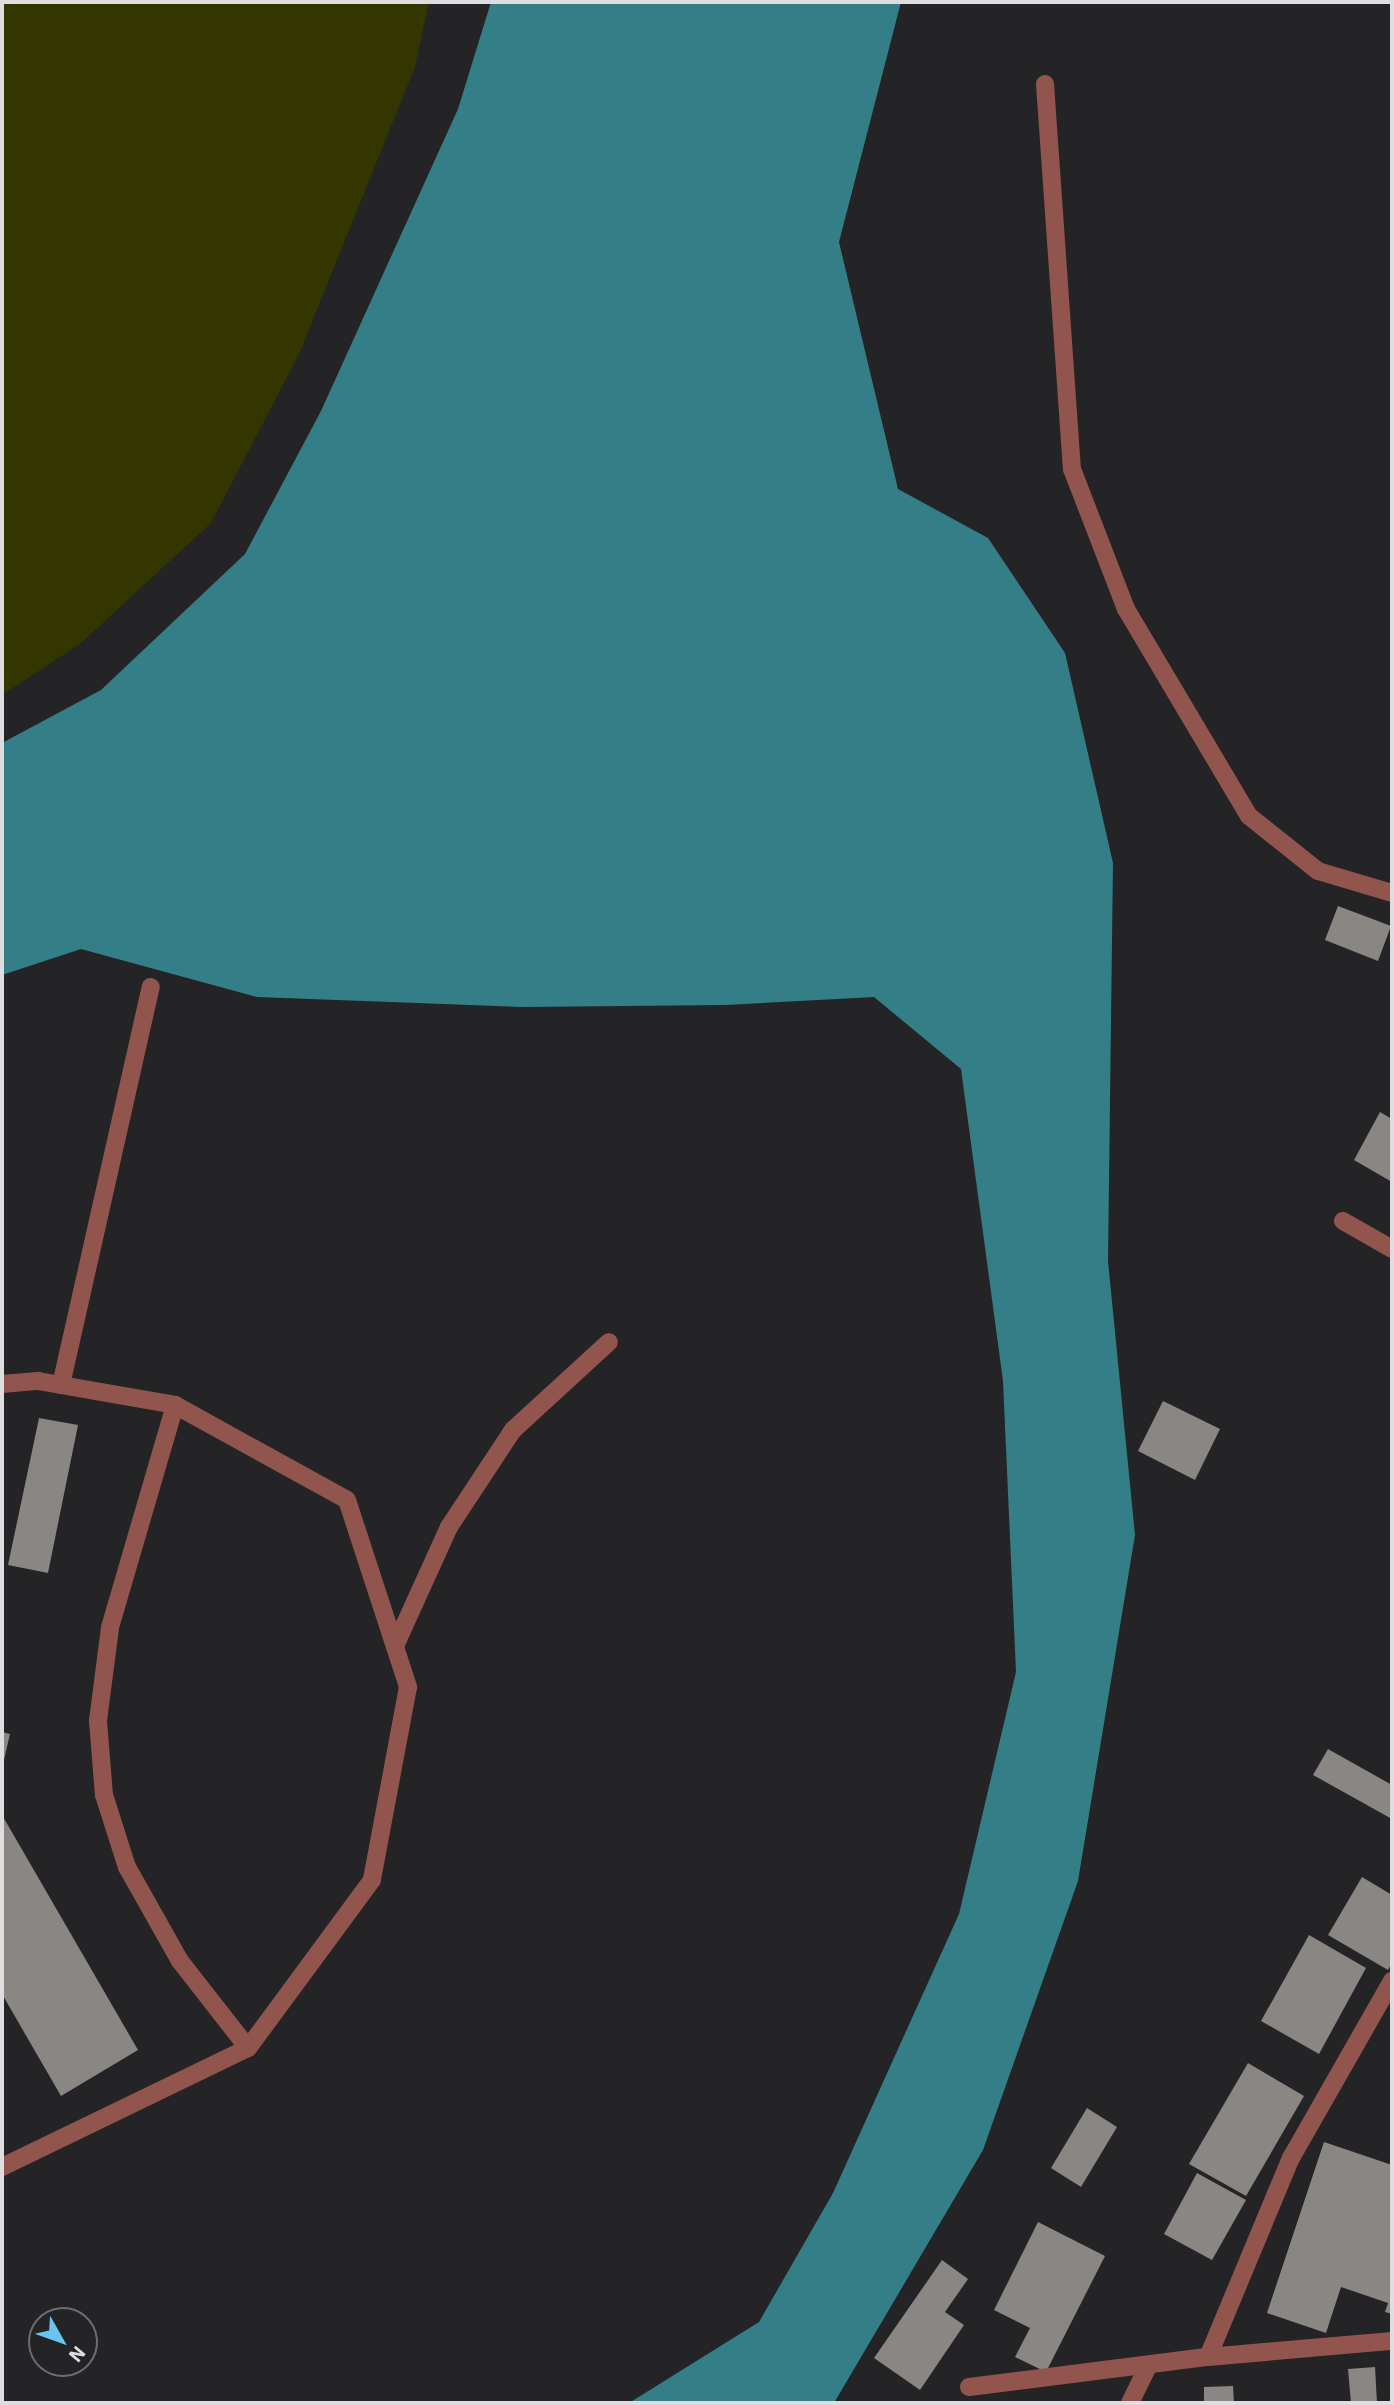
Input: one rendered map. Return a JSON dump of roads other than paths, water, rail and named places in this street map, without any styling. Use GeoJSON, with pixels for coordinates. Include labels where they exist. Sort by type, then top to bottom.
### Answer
{"type":"FeatureCollection","features":[{"type":"Feature","properties":{"kind":"street"},"geometry":{"type":"LineString","coordinates":[[1045,84],[1072,469],[1126,609],[1249,817],[1318,871],[1392,893]]}},
{"type":"Feature","properties":{"kind":"street"},"geometry":{"type":"LineString","coordinates":[[61,1385],[151,987]]}},
{"type":"Feature","properties":{"kind":"street"},"geometry":{"type":"LineString","coordinates":[[1343,1222],[1392,1250]]}},
{"type":"Feature","properties":{"kind":"street"},"geometry":{"type":"LineString","coordinates":[[395,1646],[449,1527],[513,1430],[609,1342]]}},
{"type":"Feature","properties":{"kind":"street"},"geometry":{"type":"LineString","coordinates":[[2,1384],[61,1385],[175,1405],[347,1500],[408,1687],[372,1880],[248,2048],[2,2167]]}},
{"type":"Feature","properties":{"kind":"street"},"geometry":{"type":"LineString","coordinates":[[175,1405],[110,1628],[98,1721],[104,1795],[127,1867],[146,1902],[180,1961],[248,2048]]}},
{"type":"Feature","properties":{"kind":"street"},"geometry":{"type":"LineString","coordinates":[[1208,2357],[1292,2158],[1392,1981]]}},
{"type":"Feature","properties":{"kind":"street"},"geometry":{"type":"LineString","coordinates":[[968,2388],[1147,2368],[1208,2357],[1392,2341]]}},
{"type":"Feature","properties":{"kind":"street"},"geometry":{"type":"LineString","coordinates":[[1130,2403],[1147,2368]]}},
{"type":"Feature","properties":{"kind":"water"},"geometry":{"type":"Polygon","coordinates":[[[491,2],[901,2],[839,242],[898,489],[988,538],[1065,653],[1113,863],[1108,1261],[1135,1535],[1078,1881],[983,2150],[834,2403],[629,2403],[759,2322],[833,2193],[959,1914],[1016,1672],[1003,1381],[961,1069],[874,997],[725,1005],[522,1007],[257,997],[81,949],[2,975],[2,743],[101,690],[245,554],[321,411],[458,109],[491,2]]]}}]}
